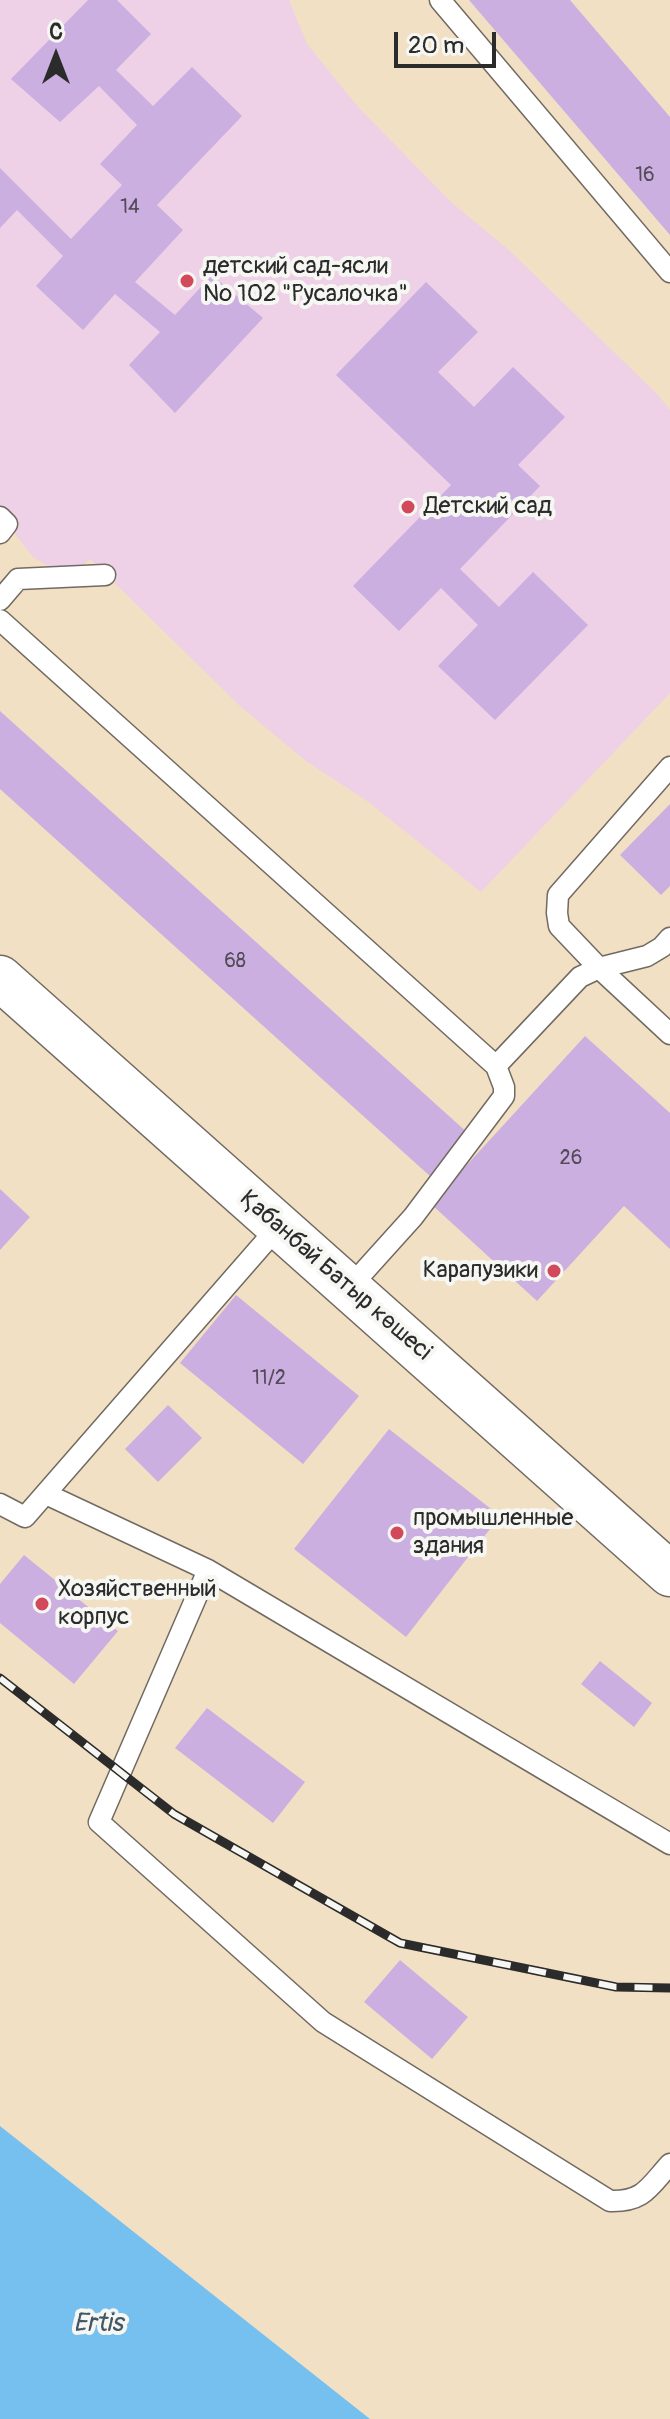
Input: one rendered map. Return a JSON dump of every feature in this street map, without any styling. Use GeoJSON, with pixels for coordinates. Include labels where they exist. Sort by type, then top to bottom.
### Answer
{"type":"FeatureCollection","features":[{"type":"Feature","properties":{"kind":"main road","name":"Қабанбай Батыр көшесі"},"geometry":{"type":"LineString","coordinates":[[0,978],[670,1574]]}},
{"type":"Feature","properties":{"kind":"lane"},"geometry":{"type":"LineString","coordinates":[[440,0],[670,272]]}},
{"type":"Feature","properties":{"kind":"lane"},"geometry":{"type":"LineString","coordinates":[[0,517],[7,524],[0,533]]}},
{"type":"Feature","properties":{"kind":"lane"},"geometry":{"type":"LineString","coordinates":[[0,600],[18,579],[105,575]]}},
{"type":"Feature","properties":{"kind":"lane"},"geometry":{"type":"LineString","coordinates":[[0,620],[496,1066],[504,1096],[413,1217],[349,1288]]}},
{"type":"Feature","properties":{"kind":"lane"},"geometry":{"type":"LineString","coordinates":[[670,767],[558,895],[557,913],[559,926],[670,1034]]}},
{"type":"Feature","properties":{"kind":"lane"},"geometry":{"type":"LineString","coordinates":[[496,1066],[580,977],[599,968],[647,956],[670,938]]}},
{"type":"Feature","properties":{"kind":"lane"},"geometry":{"type":"LineString","coordinates":[[0,1504],[25,1517],[278,1227]]}},
{"type":"Feature","properties":{"kind":"lane"},"geometry":{"type":"LineString","coordinates":[[46,1494],[208,1570],[670,1844]]}},
{"type":"Feature","properties":{"kind":"lane"},"geometry":{"type":"LineString","coordinates":[[208,1570],[99,1822],[323,2022],[610,2201],[629,2202],[645,2192],[670,2164]]}},
{"type":"Feature","properties":{"kind":"shaded area"},"geometry":{"type":"Polygon","coordinates":[[[0,0],[289,0],[307,44],[359,108],[451,202],[510,251],[670,410],[670,693],[481,892],[367,801],[306,761],[241,707],[90,559],[69,578],[33,557],[0,515],[0,0]]]}},
{"type":"Feature","properties":{"kind":"water","name":"Ertis"},"geometry":{"type":"Polygon","coordinates":[[[0,2126],[370,2419],[0,2419],[0,2126]]]}},
{"type":"Feature","properties":{"kind":"building"},"geometry":{"type":"Polygon","coordinates":[[[88,0],[117,0],[151,34],[116,70],[153,106],[192,67],[242,116],[157,205],[183,230],[135,282],[175,315],[212,275],[263,318],[175,413],[129,365],[160,332],[115,294],[83,330],[36,286],[63,256],[17,210],[0,228],[0,168],[71,239],[122,185],[100,164],[137,125],[99,86],[60,122],[11,79],[88,0]]]}},
{"type":"Feature","properties":{"kind":"building"},"geometry":{"type":"Polygon","coordinates":[[[469,0],[570,0],[670,117],[670,235],[469,0]]]}},
{"type":"Feature","properties":{"kind":"building"},"geometry":{"type":"Polygon","coordinates":[[[426,282],[478,332],[438,372],[474,407],[513,367],[565,417],[518,465],[540,486],[460,569],[499,607],[533,572],[588,625],[495,720],[438,666],[478,625],[441,588],[399,631],[353,586],[451,485],[336,375],[426,282]]]}},
{"type":"Feature","properties":{"kind":"building"},"geometry":{"type":"Polygon","coordinates":[[[0,711],[470,1135],[431,1177],[0,789],[0,711]]]}},
{"type":"Feature","properties":{"kind":"building"},"geometry":{"type":"Polygon","coordinates":[[[670,804],[670,886],[661,895],[620,855],[670,804]]]}},
{"type":"Feature","properties":{"kind":"building"},"geometry":{"type":"Polygon","coordinates":[[[585,1036],[670,1113],[670,1249],[624,1206],[537,1301],[431,1204],[585,1036]]]}},
{"type":"Feature","properties":{"kind":"building"},"geometry":{"type":"Polygon","coordinates":[[[0,1189],[30,1217],[0,1250],[0,1189]]]}},
{"type":"Feature","properties":{"kind":"building"},"geometry":{"type":"Polygon","coordinates":[[[236,1295],[359,1396],[303,1464],[180,1363],[236,1295]]]}},
{"type":"Feature","properties":{"kind":"building"},"geometry":{"type":"Polygon","coordinates":[[[168,1405],[202,1438],[158,1482],[125,1449],[168,1405]]]}},
{"type":"Feature","properties":{"kind":"building","name":"промышленные здания"},"geometry":{"type":"Polygon","coordinates":[[[389,1429],[500,1516],[406,1637],[294,1549],[389,1429]]]}},
{"type":"Feature","properties":{"kind":"building","name":"Хозяйственный корпус"},"geometry":{"type":"Polygon","coordinates":[[[24,1555],[118,1631],[74,1684],[0,1623],[0,1584],[24,1555]]]}},
{"type":"Feature","properties":{"kind":"building"},"geometry":{"type":"Polygon","coordinates":[[[600,1661],[652,1703],[634,1727],[581,1684],[600,1661]]]}},
{"type":"Feature","properties":{"kind":"building"},"geometry":{"type":"Polygon","coordinates":[[[207,1708],[305,1782],[273,1823],[175,1748],[207,1708]]]}},
{"type":"Feature","properties":{"kind":"building"},"geometry":{"type":"Polygon","coordinates":[[[400,1960],[468,2017],[432,2059],[364,2002],[400,1960]]]}},
{"type":"Feature","properties":{"kind":"railway"},"geometry":{"type":"LineString","coordinates":[[0,1678],[174,1814],[400,1943],[616,1987],[670,1988]]}},
{"type":"Feature","properties":{"kind":"place","name":"детский сад-ясли № 102 \"Русалочка\""},"geometry":{"type":"Point","coordinates":[187,281]}},
{"type":"Feature","properties":{"kind":"place","name":"Детский сад"},"geometry":{"type":"Point","coordinates":[408,507]}},
{"type":"Feature","properties":{"kind":"place","name":"Карапузики"},"geometry":{"type":"Point","coordinates":[554,1271]}},
{"type":"Feature","properties":{"kind":"place","name":"промышленные здания"},"geometry":{"type":"Point","coordinates":[397,1533]}},
{"type":"Feature","properties":{"kind":"place","name":"Хозяйственный корпус"},"geometry":{"type":"Point","coordinates":[42,1604]}}]}
